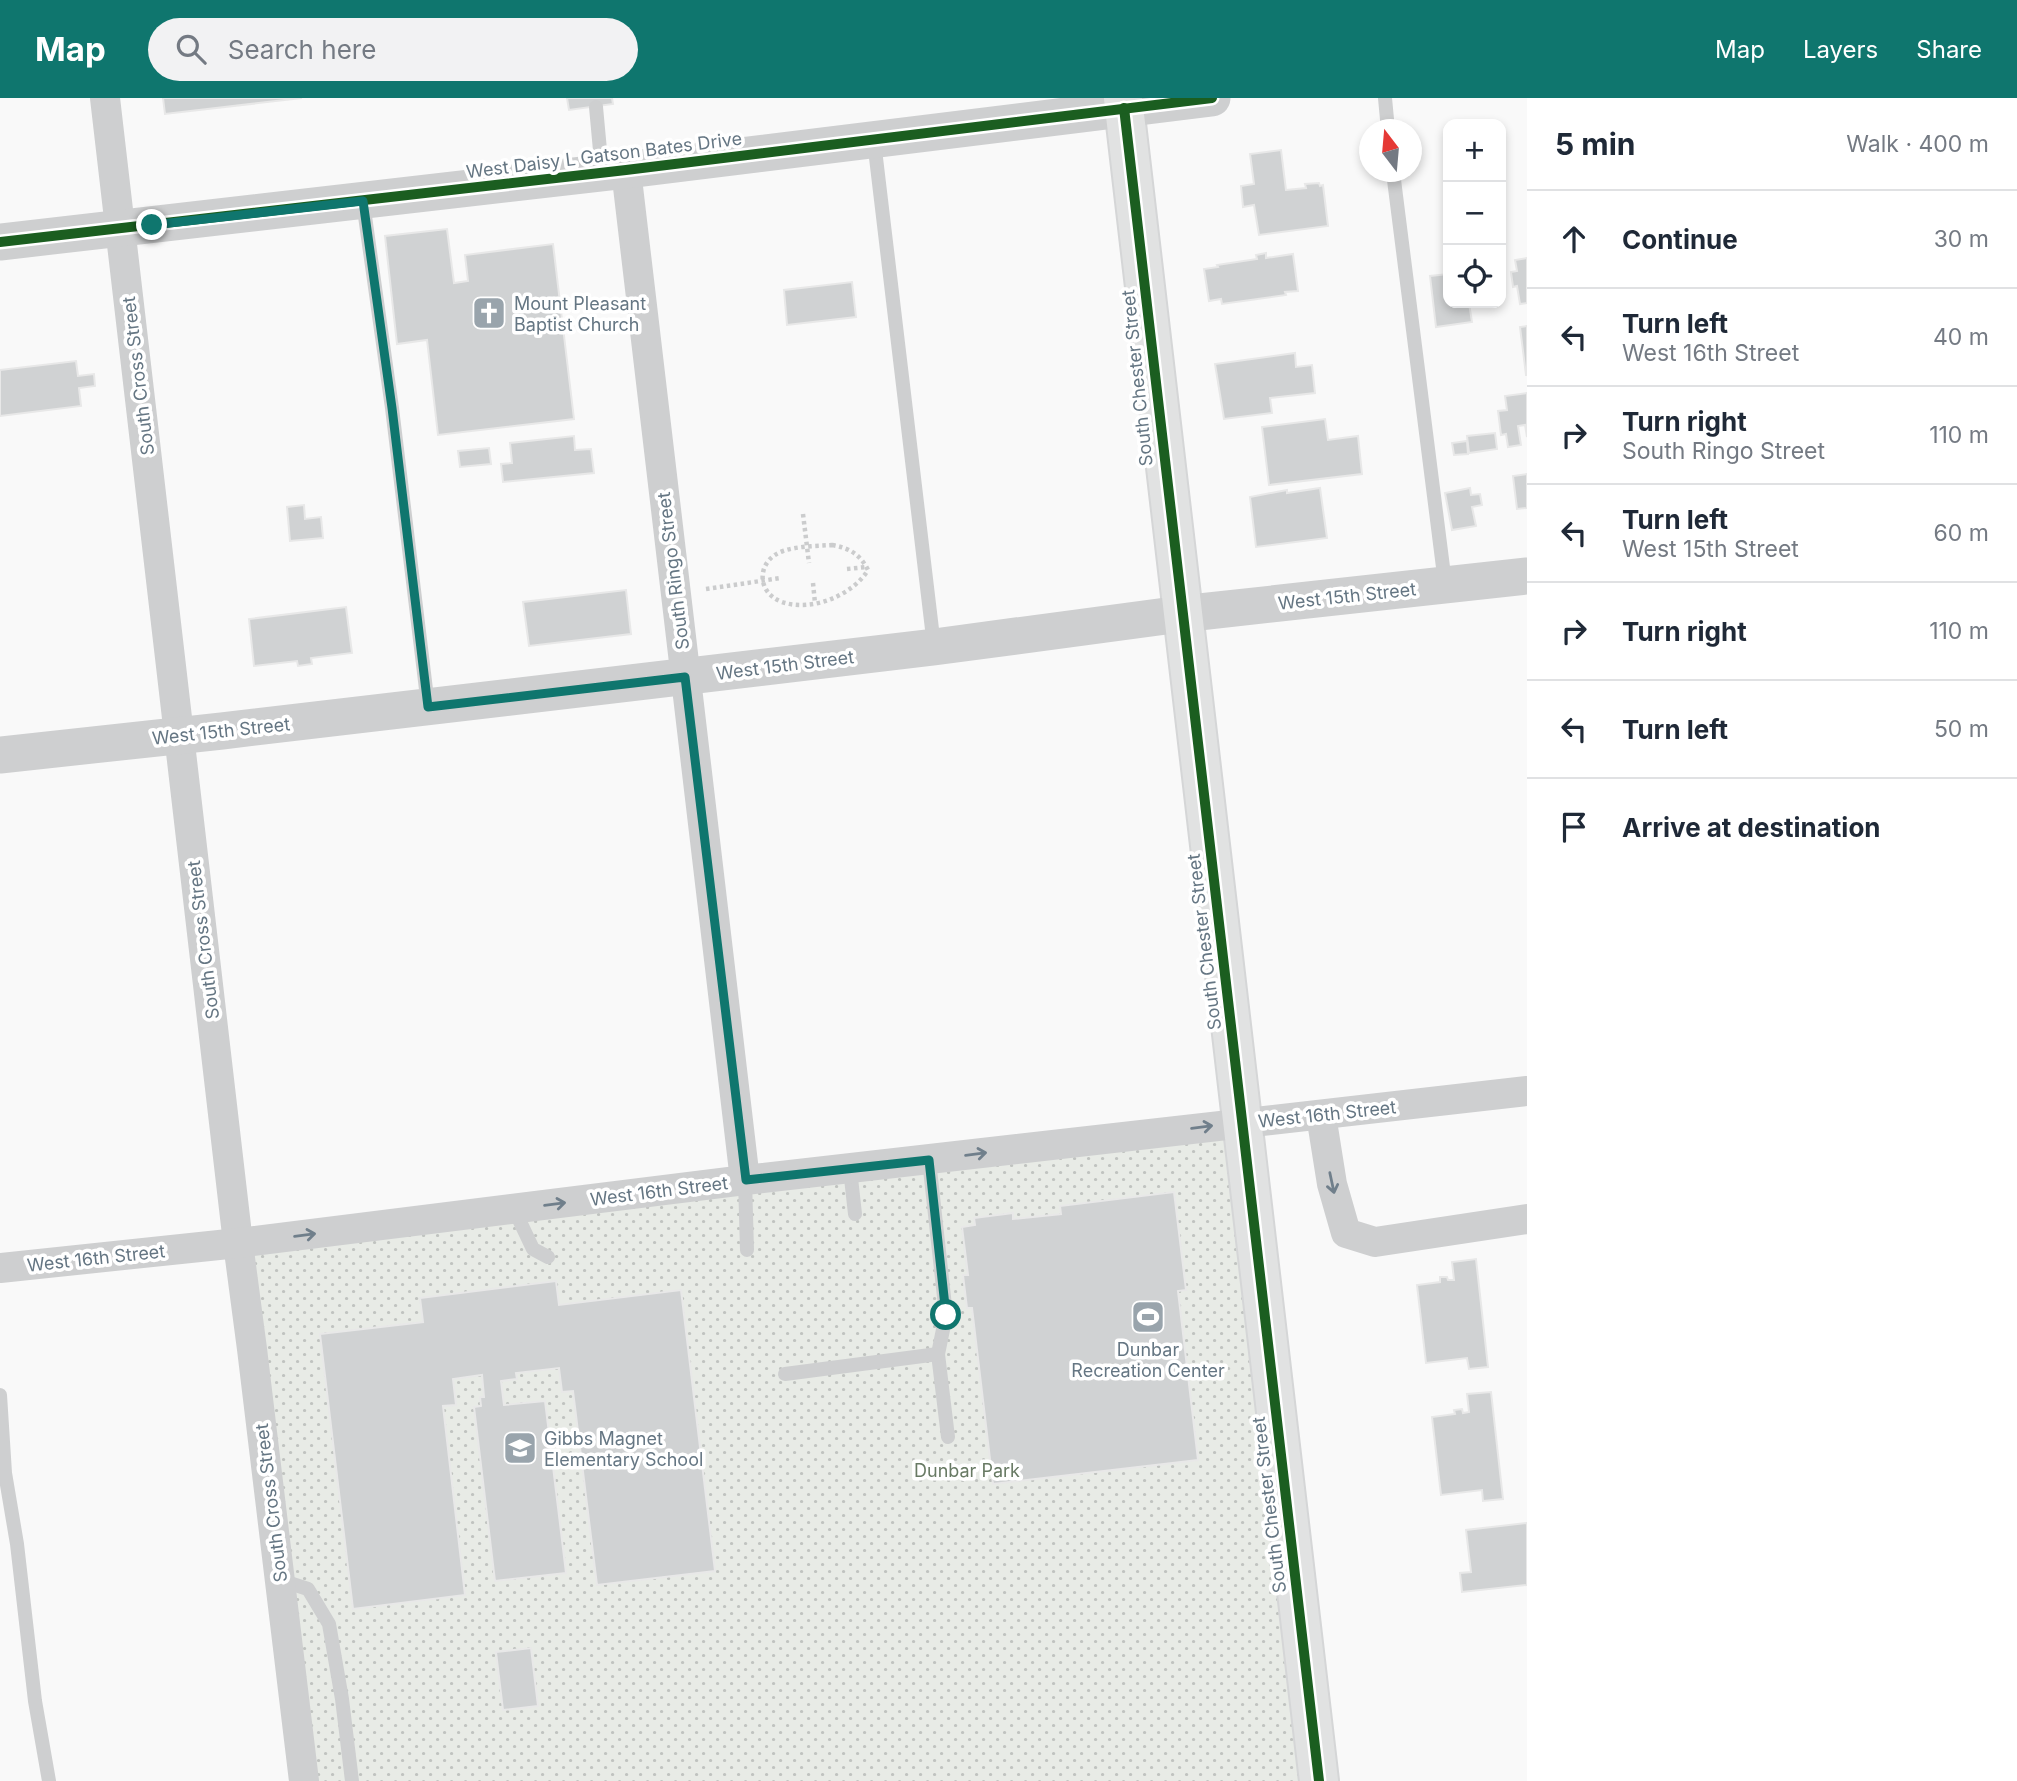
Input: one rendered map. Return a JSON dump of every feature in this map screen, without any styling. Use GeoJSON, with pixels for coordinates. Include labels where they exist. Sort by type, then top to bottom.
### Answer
{"type":"FeatureCollection","features":[{"type":"Feature","properties":{"kind":"main road","name":"South Chester Street"},"geometry":{"type":"LineString","coordinates":[[1123,103],[1319,1781]]}},
{"type":"Feature","properties":{"kind":"street","name":"South Cross Street"},"geometry":{"type":"LineString","coordinates":[[105,98],[238,1243],[304,1781]]}},
{"type":"Feature","properties":{"kind":"street","name":"West Daisy L Gatson Bates Drive"},"geometry":{"type":"LineString","coordinates":[[0,242],[614,172],[874,139],[1123,103],[1212,98]]}},
{"type":"Feature","properties":{"kind":"street","name":"South Ringo Street"},"geometry":{"type":"LineString","coordinates":[[614,172],[685,677],[746,1180]]}},
{"type":"Feature","properties":{"kind":"street","name":"West 15th Street"},"geometry":{"type":"LineString","coordinates":[[0,755],[685,677],[1181,614],[1527,576]]}},
{"type":"Feature","properties":{"kind":"street","name":"West 16th Street"},"geometry":{"type":"LineString","coordinates":[[0,1268],[238,1243],[746,1180],[1527,1091]]}},
{"type":"Feature","properties":{"kind":"street"},"geometry":{"type":"LineString","coordinates":[[1321,1115],[1332,1184],[1346,1233],[1375,1242],[1527,1219]]}},
{"type":"Feature","properties":{"kind":"lane"},"geometry":{"type":"LineString","coordinates":[[1385,98],[1387,119]]}},
{"type":"Feature","properties":{"kind":"lane"},"geometry":{"type":"LineString","coordinates":[[596,107],[614,172]]}},
{"type":"Feature","properties":{"kind":"lane"},"geometry":{"type":"LineString","coordinates":[[874,139],[934,647]]}},
{"type":"Feature","properties":{"kind":"lane"},"geometry":{"type":"LineString","coordinates":[[1393,182],[1446,586]]}},
{"type":"Feature","properties":{"kind":"lane"},"geometry":{"type":"LineString","coordinates":[[363,201],[392,408],[428,707]]}},
{"type":"Feature","properties":{"kind":"lane"},"geometry":{"type":"LineString","coordinates":[[929,1160],[946,1315],[938,1354],[948,1437]]}},
{"type":"Feature","properties":{"kind":"lane"},"geometry":{"type":"LineString","coordinates":[[850,1169],[855,1214]]}},
{"type":"Feature","properties":{"kind":"lane"},"geometry":{"type":"LineString","coordinates":[[746,1180],[747,1250]]}},
{"type":"Feature","properties":{"kind":"lane"},"geometry":{"type":"LineString","coordinates":[[514,1209],[533,1249],[548,1257]]}},
{"type":"Feature","properties":{"kind":"lane"},"geometry":{"type":"LineString","coordinates":[[785,1374],[938,1354]]}},
{"type":"Feature","properties":{"kind":"lane"},"geometry":{"type":"LineString","coordinates":[[0,1395],[5,1473],[17,1544],[35,1702],[49,1781]]}},
{"type":"Feature","properties":{"kind":"lane"},"geometry":{"type":"LineString","coordinates":[[280,1580],[307,1588],[329,1624],[352,1781]]}},
{"type":"Feature","properties":{"kind":"path"},"geometry":{"type":"LineString","coordinates":[[803,514],[809,563]]}},
{"type":"Feature","properties":{"kind":"path"},"geometry":{"type":"LineString","coordinates":[[807,547],[843,547],[859,556],[868,570],[863,579],[846,593],[815,603],[805,605],[783,602],[769,595],[762,581],[762,570],[769,560],[782,551],[807,547]]}},
{"type":"Feature","properties":{"kind":"path"},"geometry":{"type":"LineString","coordinates":[[847,569],[866,567]]}},
{"type":"Feature","properties":{"kind":"path"},"geometry":{"type":"LineString","coordinates":[[705,589],[781,578]]}},
{"type":"Feature","properties":{"kind":"path"},"geometry":{"type":"LineString","coordinates":[[813,583],[815,603]]}},
{"type":"Feature","properties":{"kind":"green space","name":"Dunbar Park"},"geometry":{"type":"Polygon","coordinates":[[[1243,1122],[1322,1781],[304,1781],[238,1243],[1243,1122]]]}},
{"type":"Feature","properties":{"kind":"building"},"geometry":{"type":"Polygon","coordinates":[[[163,98],[302,98],[165,114],[163,98]]]}},
{"type":"Feature","properties":{"kind":"building"},"geometry":{"type":"Polygon","coordinates":[[[567,98],[612,98],[613,104],[569,110],[567,98]]]}},
{"type":"Feature","properties":{"kind":"building"},"geometry":{"type":"Polygon","coordinates":[[[1281,150],[1286,190],[1306,188],[1305,184],[1323,185],[1328,226],[1259,235],[1254,205],[1243,207],[1241,186],[1254,184],[1250,154],[1281,150]]]}},
{"type":"Feature","properties":{"kind":"building"},"geometry":{"type":"Polygon","coordinates":[[[447,229],[454,283],[468,281],[465,255],[553,244],[574,419],[438,435],[427,340],[397,344],[385,236],[447,229]]]}},
{"type":"Feature","properties":{"kind":"building"},"geometry":{"type":"Polygon","coordinates":[[[1266,253],[1266,258],[1293,254],[1298,291],[1222,304],[1221,299],[1209,301],[1204,269],[1257,259],[1256,255],[1266,253]]]}},
{"type":"Feature","properties":{"kind":"building"},"geometry":{"type":"Polygon","coordinates":[[[1527,258],[1527,303],[1520,304],[1517,286],[1513,287],[1511,272],[1517,271],[1515,260],[1527,258]]]}},
{"type":"Feature","properties":{"kind":"building"},"geometry":{"type":"Polygon","coordinates":[[[1443,275],[1443,308],[1470,308],[1472,322],[1436,327],[1430,276],[1443,275]]]}},
{"type":"Feature","properties":{"kind":"building"},"geometry":{"type":"Polygon","coordinates":[[[852,282],[856,317],[787,325],[784,290],[852,282]]]}},
{"type":"Feature","properties":{"kind":"building"},"geometry":{"type":"Polygon","coordinates":[[[1527,326],[1527,375],[1526,375],[1520,327],[1527,326]]]}},
{"type":"Feature","properties":{"kind":"building"},"geometry":{"type":"Polygon","coordinates":[[[1295,353],[1296,367],[1312,365],[1315,393],[1270,398],[1272,413],[1224,419],[1215,364],[1295,353]]]}},
{"type":"Feature","properties":{"kind":"building"},"geometry":{"type":"Polygon","coordinates":[[[76,361],[78,376],[94,374],[95,386],[79,388],[81,406],[0,416],[0,370],[76,361]]]}},
{"type":"Feature","properties":{"kind":"building"},"geometry":{"type":"Polygon","coordinates":[[[1527,393],[1527,437],[1525,425],[1518,426],[1521,445],[1508,447],[1506,434],[1501,435],[1498,411],[1507,410],[1505,396],[1527,393]]]}},
{"type":"Feature","properties":{"kind":"building"},"geometry":{"type":"Polygon","coordinates":[[[1325,419],[1328,440],[1358,436],[1362,474],[1269,485],[1262,427],[1325,419]]]}},
{"type":"Feature","properties":{"kind":"building"},"geometry":{"type":"Polygon","coordinates":[[[1495,433],[1497,449],[1469,453],[1467,436],[1495,433]]]}},
{"type":"Feature","properties":{"kind":"building"},"geometry":{"type":"Polygon","coordinates":[[[574,436],[575,450],[591,449],[594,473],[503,482],[501,464],[512,463],[510,443],[574,436]]]}},
{"type":"Feature","properties":{"kind":"building"},"geometry":{"type":"Polygon","coordinates":[[[1467,441],[1468,454],[1454,455],[1452,443],[1467,441]]]}},
{"type":"Feature","properties":{"kind":"building"},"geometry":{"type":"Polygon","coordinates":[[[489,448],[491,464],[460,467],[458,451],[489,448]]]}},
{"type":"Feature","properties":{"kind":"building"},"geometry":{"type":"Polygon","coordinates":[[[1527,474],[1527,508],[1517,509],[1513,476],[1527,474]]]}},
{"type":"Feature","properties":{"kind":"building"},"geometry":{"type":"Polygon","coordinates":[[[1320,488],[1327,538],[1256,547],[1250,497],[1287,490],[1287,493],[1320,488]]]}},
{"type":"Feature","properties":{"kind":"building"},"geometry":{"type":"Polygon","coordinates":[[[1470,488],[1471,495],[1480,494],[1482,505],[1472,507],[1476,526],[1452,530],[1445,493],[1470,488]]]}},
{"type":"Feature","properties":{"kind":"building"},"geometry":{"type":"Polygon","coordinates":[[[304,505],[305,519],[321,517],[323,538],[290,541],[287,507],[304,505]]]}},
{"type":"Feature","properties":{"kind":"building"},"geometry":{"type":"Polygon","coordinates":[[[626,590],[631,634],[529,646],[523,602],[626,590]]]}},
{"type":"Feature","properties":{"kind":"building"},"geometry":{"type":"Polygon","coordinates":[[[346,607],[352,653],[311,658],[312,664],[298,666],[297,661],[254,666],[249,619],[346,607]]]}},
{"type":"Feature","properties":{"kind":"building"},"geometry":{"type":"Polygon","coordinates":[[[1174,1192],[1186,1290],[1178,1291],[1198,1460],[993,1484],[972,1308],[967,1308],[963,1275],[968,1275],[962,1227],[975,1225],[974,1218],[1013,1213],[1013,1219],[1061,1214],[1060,1206],[1174,1192]]]}},
{"type":"Feature","properties":{"kind":"building"},"geometry":{"type":"Polygon","coordinates":[[[1476,1259],[1488,1367],[1469,1369],[1467,1358],[1426,1363],[1417,1285],[1440,1282],[1440,1277],[1454,1280],[1452,1262],[1476,1259]]]}},
{"type":"Feature","properties":{"kind":"building"},"geometry":{"type":"Polygon","coordinates":[[[556,1281],[559,1305],[681,1290],[715,1571],[597,1585],[573,1391],[562,1392],[559,1368],[516,1373],[517,1379],[501,1381],[504,1405],[545,1401],[566,1573],[495,1581],[474,1407],[481,1406],[480,1397],[484,1397],[482,1375],[453,1379],[456,1405],[443,1406],[465,1595],[353,1609],[320,1334],[423,1322],[420,1298],[556,1281]]]}},
{"type":"Feature","properties":{"kind":"building"},"geometry":{"type":"Polygon","coordinates":[[[1491,1392],[1503,1499],[1483,1501],[1482,1490],[1441,1495],[1432,1417],[1455,1414],[1454,1410],[1469,1412],[1467,1394],[1491,1392]]]}},
{"type":"Feature","properties":{"kind":"building"},"geometry":{"type":"Polygon","coordinates":[[[1527,1523],[1527,1585],[1462,1592],[1460,1573],[1471,1572],[1466,1530],[1527,1523]]]}},
{"type":"Feature","properties":{"kind":"building"},"geometry":{"type":"Polygon","coordinates":[[[531,1648],[538,1706],[503,1710],[496,1652],[531,1648]]]}},
{"type":"Feature","properties":{"kind":"cycle path"},"geometry":{"type":"LineString","coordinates":[[0,242],[626,170],[1212,98]]}},
{"type":"Feature","properties":{"kind":"cycle path"},"geometry":{"type":"LineString","coordinates":[[1124,108],[1319,1781]]}},
{"type":"Feature","properties":{"kind":"place","name":"Mount Pleasant Baptist Church"},"geometry":{"type":"Point","coordinates":[489,313]}},
{"type":"Feature","properties":{"kind":"place","name":"Dunbar Recreation Center"},"geometry":{"type":"Point","coordinates":[1148,1317]}},
{"type":"Feature","properties":{"kind":"place","name":"Gibbs Magnet Elementary School"},"geometry":{"type":"Point","coordinates":[520,1448]}},
{"type":"Feature","properties":{"kind":"route"},"geometry":{"type":"LineString","coordinates":[[152,225],[363,201],[392,408],[428,707],[685,677],[746,1180],[929,1160],[946,1315]]}}]}
